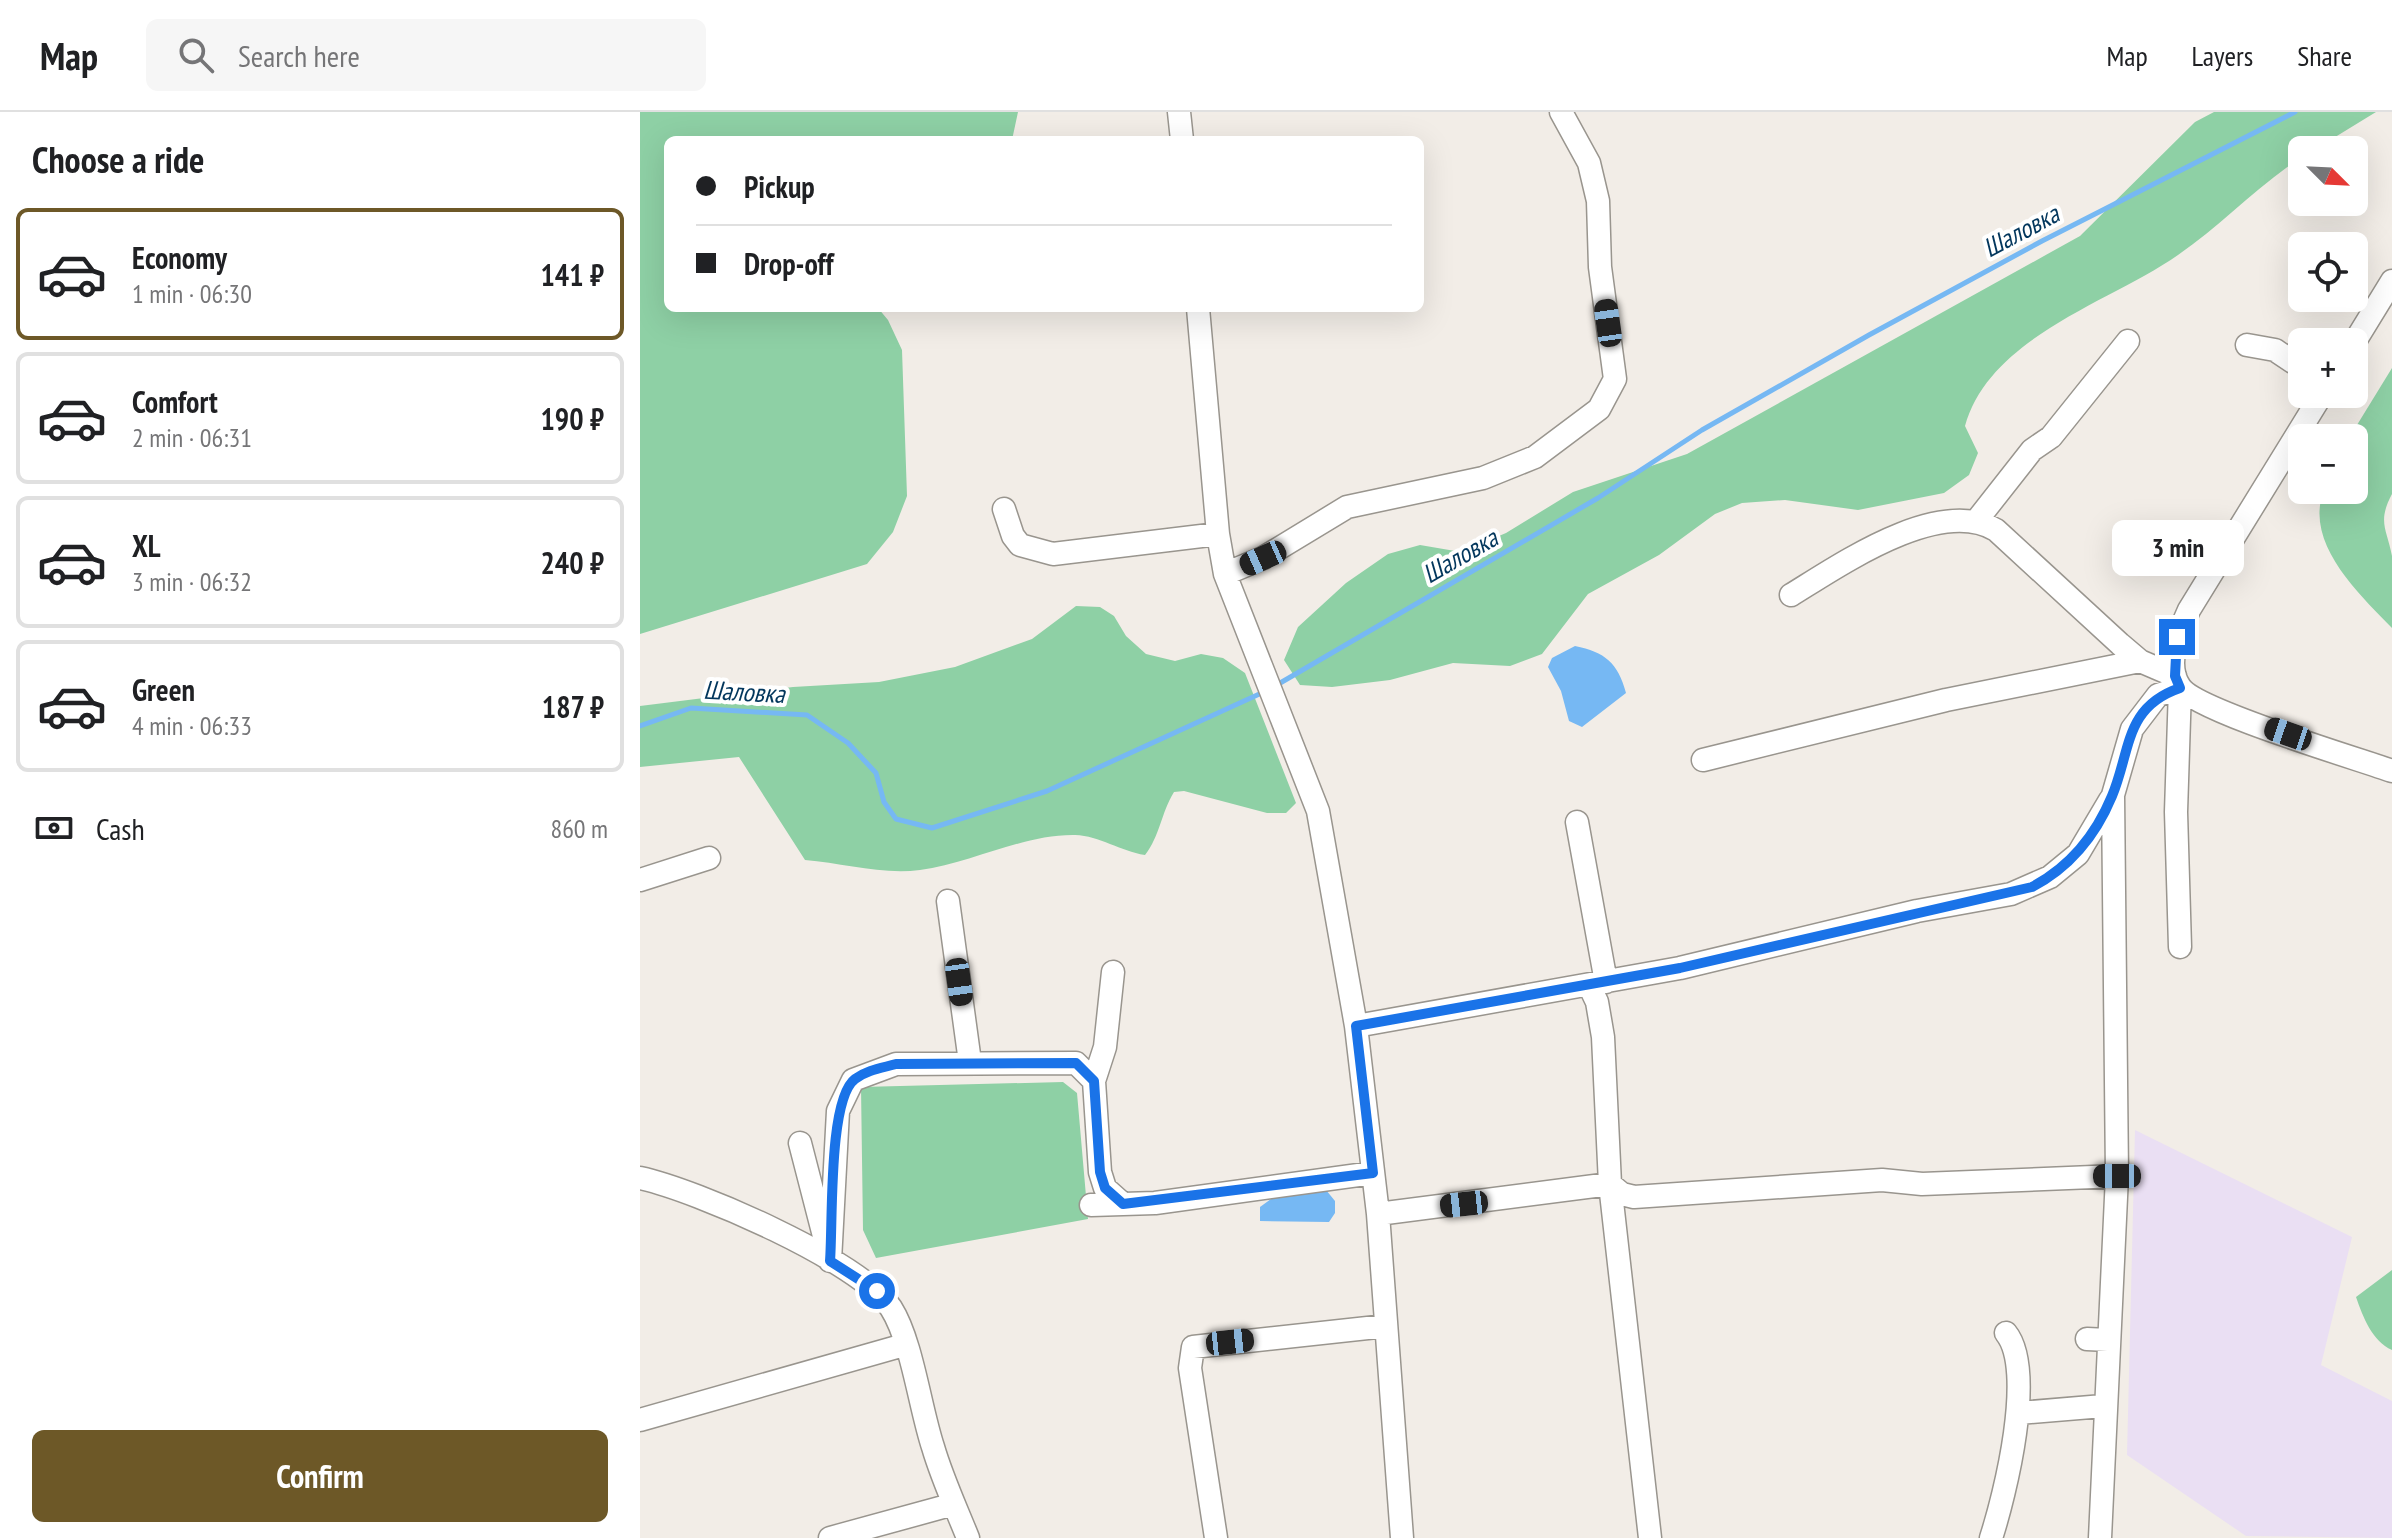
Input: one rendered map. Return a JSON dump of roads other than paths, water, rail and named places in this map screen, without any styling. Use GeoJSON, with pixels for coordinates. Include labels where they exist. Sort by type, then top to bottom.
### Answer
{"type":"FeatureCollection","features":[{"type":"Feature","properties":{"kind":"street"},"geometry":{"type":"LineString","coordinates":[[1179,112],[1182,136]]}},
{"type":"Feature","properties":{"kind":"street"},"geometry":{"type":"LineString","coordinates":[[1225,574],[1263,558],[1347,507],[1483,478],[1511,468],[1535,457],[1599,409],[1615,379],[1600,267],[1598,201],[1589,163],[1561,112]]}},
{"type":"Feature","properties":{"kind":"street"},"geometry":{"type":"LineString","coordinates":[[2363,328],[2392,281]]}},
{"type":"Feature","properties":{"kind":"street"},"geometry":{"type":"LineString","coordinates":[[1198,312],[1218,534],[1225,574],[1318,811],[1356,1026],[1378,1214],[1402,1538]]}},
{"type":"Feature","properties":{"kind":"street"},"geometry":{"type":"LineString","coordinates":[[1977,520],[2032,450],[2051,437],[2128,341]]}},
{"type":"Feature","properties":{"kind":"street"},"geometry":{"type":"LineString","coordinates":[[2247,345],[2275,350],[2288,359]]}},
{"type":"Feature","properties":{"kind":"street"},"geometry":{"type":"LineString","coordinates":[[2180,947],[2176,812],[2177,637],[2189,610],[2313,408]]}},
{"type":"Feature","properties":{"kind":"street"},"geometry":{"type":"LineString","coordinates":[[1004,509],[1013,536],[1020,545],[1053,554],[1218,534]]}},
{"type":"Feature","properties":{"kind":"street"},"geometry":{"type":"LineString","coordinates":[[1791,595],[1887,538],[1963,520],[1977,520],[1996,530],[2140,661],[2177,682],[2209,706],[2392,771]]}},
{"type":"Feature","properties":{"kind":"street"},"geometry":{"type":"LineString","coordinates":[[1703,760],[1946,700],[2140,661]]}},
{"type":"Feature","properties":{"kind":"street"},"geometry":{"type":"LineString","coordinates":[[1356,1026],[1680,968],[2032,887],[2078,854],[2113,795],[2132,729],[2158,695],[2177,682]]}},
{"type":"Feature","properties":{"kind":"street"},"geometry":{"type":"LineString","coordinates":[[2100,1538],[2103,1406],[2097,1339],[2117,1176],[2113,795]]}},
{"type":"Feature","properties":{"kind":"street"},"geometry":{"type":"LineString","coordinates":[[1577,822],[1598,983],[1610,1184],[1650,1538]]}},
{"type":"Feature","properties":{"kind":"street"},"geometry":{"type":"LineString","coordinates":[[640,880],[709,858]]}},
{"type":"Feature","properties":{"kind":"street"},"geometry":{"type":"LineString","coordinates":[[948,901],[970,1062]]}},
{"type":"Feature","properties":{"kind":"street"},"geometry":{"type":"LineString","coordinates":[[1113,972],[1105,1047],[1094,1081],[1100,1172],[1105,1188],[1123,1204]]}},
{"type":"Feature","properties":{"kind":"street"},"geometry":{"type":"LineString","coordinates":[[830,1261],[838,1111],[853,1080],[896,1064],[1060,1061],[1076,1063],[1094,1081]]}},
{"type":"Feature","properties":{"kind":"street"},"geometry":{"type":"LineString","coordinates":[[800,1143],[830,1261]]}},
{"type":"Feature","properties":{"kind":"street"},"geometry":{"type":"LineString","coordinates":[[1091,1205],[1123,1204],[1373,1173]]}},
{"type":"Feature","properties":{"kind":"street"},"geometry":{"type":"LineString","coordinates":[[1378,1214],[1610,1184],[1622,1194],[1634,1197],[1882,1180],[1922,1184],[2117,1176]]}},
{"type":"Feature","properties":{"kind":"street"},"geometry":{"type":"LineString","coordinates":[[640,1178],[668,1184],[726,1207],[830,1261],[877,1291],[891,1308],[933,1449],[968,1538]]}},
{"type":"Feature","properties":{"kind":"street"},"geometry":{"type":"LineString","coordinates":[[1216,1538],[1190,1368],[1193,1347],[1386,1326]]}},
{"type":"Feature","properties":{"kind":"street"},"geometry":{"type":"LineString","coordinates":[[1991,1538],[2002,1502],[2019,1413],[2016,1353],[2006,1333]]}},
{"type":"Feature","properties":{"kind":"street"},"geometry":{"type":"LineString","coordinates":[[640,1420],[904,1345]]}},
{"type":"Feature","properties":{"kind":"street"},"geometry":{"type":"LineString","coordinates":[[2019,1413],[2103,1406]]}},
{"type":"Feature","properties":{"kind":"street"},"geometry":{"type":"LineString","coordinates":[[830,1538],[954,1504]]}},
{"type":"Feature","properties":{"kind":"water"},"geometry":{"type":"Polygon","coordinates":[[[1575,646],[1609,660],[1619,674],[1626,693],[1582,727],[1569,721],[1561,691],[1548,667],[1552,658],[1575,646]]]}},
{"type":"Feature","properties":{"kind":"water"},"geometry":{"type":"Polygon","coordinates":[[[1306,1190],[1326,1190],[1335,1201],[1335,1213],[1329,1222],[1260,1221],[1260,1207],[1271,1199],[1306,1190]]]}},
{"type":"Feature","properties":{"kind":"waterway","name":"Шаловка"},"geometry":{"type":"LineString","coordinates":[[1275,686],[1598,498],[1702,430],[1869,335],[2042,241],[2295,112]]}},
{"type":"Feature","properties":{"kind":"waterway","name":"Шаловка"},"geometry":{"type":"LineString","coordinates":[[640,726],[691,708],[807,715],[848,743],[876,773],[884,802],[896,819],[932,828],[1047,791],[1266,691]]}}]}
